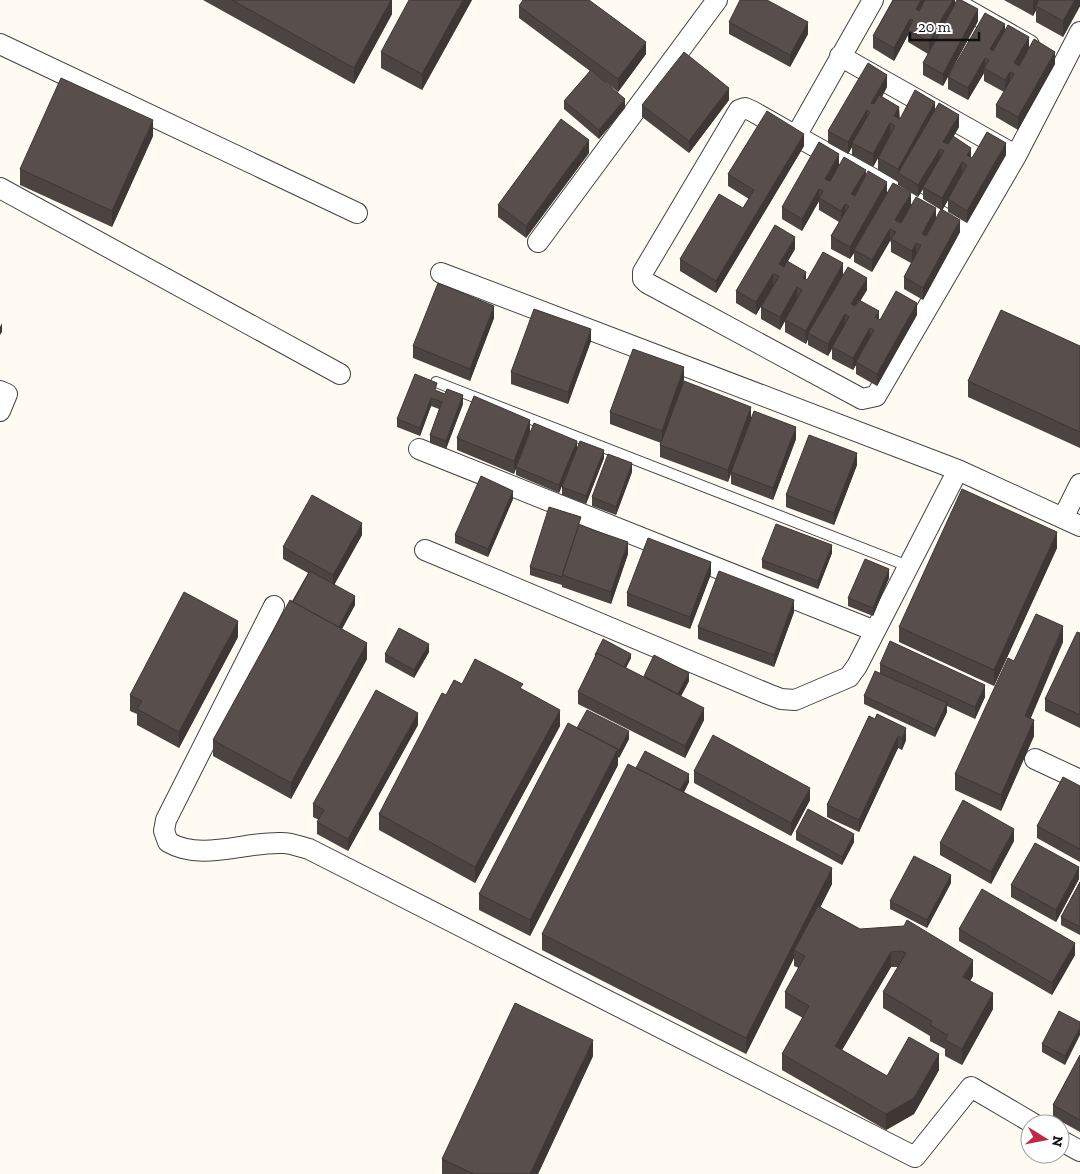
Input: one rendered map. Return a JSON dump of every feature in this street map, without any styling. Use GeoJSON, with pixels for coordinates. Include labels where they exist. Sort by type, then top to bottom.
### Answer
{"type":"FeatureCollection","features":[{"type":"Feature","properties":{"kind":"street"},"geometry":{"type":"LineString","coordinates":[[538,242],[717,0]]}},
{"type":"Feature","properties":{"kind":"street"},"geometry":{"type":"LineString","coordinates":[[796,136],[873,0]]}},
{"type":"Feature","properties":{"kind":"street"},"geometry":{"type":"LineString","coordinates":[[950,0],[1063,64]]}},
{"type":"Feature","properties":{"kind":"street"},"geometry":{"type":"LineString","coordinates":[[971,233],[745,108],[740,110],[643,272],[643,279],[647,283],[852,395],[862,399],[870,399],[876,396],[1016,156],[1080,32]]}},
{"type":"Feature","properties":{"kind":"street"},"geometry":{"type":"LineString","coordinates":[[0,44],[357,213]]}},
{"type":"Feature","properties":{"kind":"street"},"geometry":{"type":"LineString","coordinates":[[840,56],[1016,156]]}},
{"type":"Feature","properties":{"kind":"street"},"geometry":{"type":"LineString","coordinates":[[0,188],[340,374]]}},
{"type":"Feature","properties":{"kind":"street"},"geometry":{"type":"LineString","coordinates":[[441,273],[958,470],[1072,522],[1080,484]]}},
{"type":"Feature","properties":{"kind":"street"},"geometry":{"type":"LineString","coordinates":[[0,391],[7,394],[0,411]]}},
{"type":"Feature","properties":{"kind":"street"},"geometry":{"type":"LineString","coordinates":[[419,449],[875,631]]}},
{"type":"Feature","properties":{"kind":"street"},"geometry":{"type":"LineString","coordinates":[[425,550],[781,699],[795,700],[849,677],[875,631],[958,470]]}},
{"type":"Feature","properties":{"kind":"street"},"geometry":{"type":"LineString","coordinates":[[274,606],[166,820],[164,831],[168,842],[179,848],[195,851],[284,843],[309,849],[915,1157],[971,1087],[1020,1116]]}},
{"type":"Feature","properties":{"kind":"street"},"geometry":{"type":"LineString","coordinates":[[1035,759],[1080,780]]}},
{"type":"Feature","properties":{"kind":"lane"},"geometry":{"type":"LineString","coordinates":[[436,382],[908,566]]}},
{"type":"Feature","properties":{"kind":"building"},"geometry":{"type":"Polygon","coordinates":[[[232,0],[391,0],[354,68],[232,0]]]}},
{"type":"Feature","properties":{"kind":"building"},"geometry":{"type":"Polygon","coordinates":[[[409,0],[463,0],[422,74],[381,52],[409,0]]]}},
{"type":"Feature","properties":{"kind":"building"},"geometry":{"type":"Polygon","coordinates":[[[523,0],[589,0],[646,42],[618,79],[519,6],[523,0]]]}},
{"type":"Feature","properties":{"kind":"building"},"geometry":{"type":"Polygon","coordinates":[[[740,0],[767,0],[808,22],[790,55],[729,22],[740,0]]]}},
{"type":"Feature","properties":{"kind":"building"},"geometry":{"type":"Polygon","coordinates":[[[893,0],[921,0],[916,9],[919,11],[925,0],[953,0],[940,22],[944,24],[957,0],[961,0],[978,9],[943,74],[923,63],[939,34],[935,32],[929,42],[908,30],[913,20],[910,19],[894,48],[873,36],[893,0]]]}},
{"type":"Feature","properties":{"kind":"building"},"geometry":{"type":"Polygon","coordinates":[[[1039,0],[1075,0],[1063,21],[1036,6],[1039,0]]]}},
{"type":"Feature","properties":{"kind":"building"},"geometry":{"type":"Polygon","coordinates":[[[985,13],[1005,24],[990,49],[993,51],[1008,25],[1029,37],[1014,63],[1019,66],[1034,39],[1055,52],[1018,117],[996,105],[1014,74],[1010,72],[1005,80],[984,68],[989,60],[985,58],[968,88],[948,77],[985,13]]]}},
{"type":"Feature","properties":{"kind":"building"},"geometry":{"type":"Polygon","coordinates":[[[684,52],[729,88],[689,141],[642,105],[684,52]]]}},
{"type":"Feature","properties":{"kind":"building"},"geometry":{"type":"Polygon","coordinates":[[[868,63],[887,75],[871,103],[874,104],[879,95],[899,107],[894,116],[900,119],[915,90],[935,102],[898,169],[878,158],[895,126],[890,123],[873,154],[852,143],[870,112],[867,110],[848,142],[828,131],[868,63]]]}},
{"type":"Feature","properties":{"kind":"building"},"geometry":{"type":"Polygon","coordinates":[[[591,70],[625,99],[599,130],[564,101],[591,70]]]}},
{"type":"Feature","properties":{"kind":"building"},"geometry":{"type":"Polygon","coordinates":[[[61,78],[153,120],[112,211],[20,169],[61,78]]]}},
{"type":"Feature","properties":{"kind":"building"},"geometry":{"type":"Polygon","coordinates":[[[939,103],[959,115],[943,142],[948,144],[953,136],[971,148],[967,155],[972,158],[987,132],[1006,143],[967,211],[948,199],[967,165],[962,162],[942,198],[923,187],[944,151],[940,149],[918,185],[898,173],[939,103]]]}},
{"type":"Feature","properties":{"kind":"building"},"geometry":{"type":"Polygon","coordinates":[[[767,111],[804,134],[716,281],[680,259],[719,194],[743,208],[754,190],[728,174],[767,111]]]}},
{"type":"Feature","properties":{"kind":"building"},"geometry":{"type":"Polygon","coordinates":[[[561,119],[589,140],[526,226],[498,205],[561,119]]]}},
{"type":"Feature","properties":{"kind":"building"},"geometry":{"type":"Polygon","coordinates":[[[819,142],[839,154],[825,179],[830,181],[844,157],[866,170],[851,194],[855,196],[868,171],[887,182],[850,247],[831,236],[849,206],[845,204],[841,211],[819,198],[823,191],[819,189],[802,219],[782,207],[819,142]]]}},
{"type":"Feature","properties":{"kind":"building"},"geometry":{"type":"Polygon","coordinates":[[[893,183],[911,193],[895,220],[901,223],[916,197],[936,208],[922,234],[926,236],[941,209],[960,220],[923,288],[904,277],[921,245],[916,243],[912,251],[891,239],[896,232],[890,229],[872,260],[854,250],[893,183]]]}},
{"type":"Feature","properties":{"kind":"building"},"geometry":{"type":"Polygon","coordinates":[[[775,225],[795,237],[779,264],[784,267],[787,261],[806,272],[803,278],[807,280],[823,252],[843,263],[806,331],[785,320],[802,290],[797,287],[780,317],[761,307],[779,276],[773,274],[756,302],[736,291],[775,225]]]}},
{"type":"Feature","properties":{"kind":"building"},"geometry":{"type":"Polygon","coordinates":[[[848,267],[867,278],[851,304],[855,306],[859,300],[879,311],[875,317],[880,320],[896,291],[917,303],[877,374],[856,362],[874,330],[870,328],[853,358],[832,347],[849,317],[845,314],[828,344],[808,333],[848,267]]]}},
{"type":"Feature","properties":{"kind":"building"},"geometry":{"type":"Polygon","coordinates":[[[438,283],[494,306],[470,369],[413,346],[438,283]]]}},
{"type":"Feature","properties":{"kind":"building"},"geometry":{"type":"Polygon","coordinates":[[[534,309],[591,329],[568,392],[511,372],[534,309]]]}},
{"type":"Feature","properties":{"kind":"building"},"geometry":{"type":"Polygon","coordinates":[[[1001,310],[1080,346],[1080,432],[968,381],[1001,310]]]}},
{"type":"Feature","properties":{"kind":"building"},"geometry":{"type":"Polygon","coordinates":[[[633,349],[684,367],[662,431],[610,412],[633,349]]]}},
{"type":"Feature","properties":{"kind":"building"},"geometry":{"type":"Polygon","coordinates":[[[415,374],[437,383],[435,390],[445,394],[447,389],[463,395],[446,441],[430,435],[442,402],[431,398],[420,428],[397,419],[415,374]]]}},
{"type":"Feature","properties":{"kind":"building"},"geometry":{"type":"Polygon","coordinates":[[[684,381],[751,407],[728,470],[660,445],[684,381]]]}},
{"type":"Feature","properties":{"kind":"building"},"geometry":{"type":"Polygon","coordinates":[[[474,396],[530,420],[514,461],[457,438],[474,396]]]}},
{"type":"Feature","properties":{"kind":"building"},"geometry":{"type":"Polygon","coordinates":[[[754,411],[796,427],[773,488],[731,472],[754,411]]]}},
{"type":"Feature","properties":{"kind":"building"},"geometry":{"type":"Polygon","coordinates":[[[534,423],[577,441],[559,485],[516,467],[534,423]]]}},
{"type":"Feature","properties":{"kind":"building"},"geometry":{"type":"Polygon","coordinates":[[[809,435],[857,453],[834,513],[786,495],[809,435]]]}},
{"type":"Feature","properties":{"kind":"building"},"geometry":{"type":"Polygon","coordinates":[[[580,441],[604,450],[586,496],[562,487],[580,441]]]}},
{"type":"Feature","properties":{"kind":"building"},"geometry":{"type":"Polygon","coordinates":[[[608,454],[632,463],[616,507],[592,497],[608,454]]]}},
{"type":"Feature","properties":{"kind":"building"},"geometry":{"type":"Polygon","coordinates":[[[481,476],[513,491],[488,549],[455,535],[481,476]]]}},
{"type":"Feature","properties":{"kind":"building"},"geometry":{"type":"Polygon","coordinates":[[[962,489],[1057,532],[994,670],[899,627],[962,489]]]}},
{"type":"Feature","properties":{"kind":"building"},"geometry":{"type":"Polygon","coordinates":[[[312,495],[362,523],[333,575],[283,547],[312,495]]]}},
{"type":"Feature","properties":{"kind":"building"},"geometry":{"type":"Polygon","coordinates":[[[549,507],[581,517],[562,577],[530,567],[549,507]]]}},
{"type":"Feature","properties":{"kind":"building"},"geometry":{"type":"Polygon","coordinates":[[[776,524],[832,545],[818,581],[762,560],[776,524]]]}},
{"type":"Feature","properties":{"kind":"building"},"geometry":{"type":"Polygon","coordinates":[[[579,525],[628,542],[611,592],[562,575],[579,525]]]}},
{"type":"Feature","properties":{"kind":"building"},"geometry":{"type":"Polygon","coordinates":[[[648,538],[711,562],[690,617],[627,593],[648,538]]]}},
{"type":"Feature","properties":{"kind":"building"},"geometry":{"type":"Polygon","coordinates":[[[865,559],[889,569],[873,608],[848,598],[865,559]]]}},
{"type":"Feature","properties":{"kind":"building"},"geometry":{"type":"Polygon","coordinates":[[[310,571],[355,596],[339,627],[293,602],[310,571]]]}},
{"type":"Feature","properties":{"kind":"building"},"geometry":{"type":"Polygon","coordinates":[[[719,571],[794,600],[774,655],[698,627],[719,571]]]}},
{"type":"Feature","properties":{"kind":"building"},"geometry":{"type":"Polygon","coordinates":[[[184,592],[238,621],[179,732],[137,709],[142,701],[130,695],[184,592]]]}},
{"type":"Feature","properties":{"kind":"building"},"geometry":{"type":"Polygon","coordinates":[[[290,600],[367,643],[291,783],[213,740],[290,600]]]}},
{"type":"Feature","properties":{"kind":"building"},"geometry":{"type":"Polygon","coordinates":[[[1036,614],[1063,626],[1025,716],[1034,720],[1001,795],[955,774],[1008,658],[1014,661],[1036,614]]]}},
{"type":"Feature","properties":{"kind":"building"},"geometry":{"type":"Polygon","coordinates":[[[399,628],[429,644],[414,670],[385,654],[399,628]]]}},
{"type":"Feature","properties":{"kind":"building"},"geometry":{"type":"Polygon","coordinates":[[[1077,632],[1080,633],[1080,715],[1045,699],[1077,632]]]}},
{"type":"Feature","properties":{"kind":"building"},"geometry":{"type":"Polygon","coordinates":[[[603,639],[631,654],[624,667],[597,653],[595,655],[603,639]]]}},
{"type":"Feature","properties":{"kind":"building"},"geometry":{"type":"Polygon","coordinates":[[[890,641],[985,685],[975,707],[880,664],[890,641]]]}},
{"type":"Feature","properties":{"kind":"building"},"geometry":{"type":"Polygon","coordinates":[[[597,653],[704,708],[685,746],[578,692],[597,653]]]}},
{"type":"Feature","properties":{"kind":"building"},"geometry":{"type":"Polygon","coordinates":[[[654,655],[689,673],[678,694],[644,676],[654,655]]]}},
{"type":"Feature","properties":{"kind":"building"},"geometry":{"type":"Polygon","coordinates":[[[475,659],[523,684],[520,688],[560,710],[475,867],[379,814],[442,693],[446,695],[454,680],[462,684],[475,659]]]}},
{"type":"Feature","properties":{"kind":"building"},"geometry":{"type":"Polygon","coordinates":[[[875,671],[947,703],[935,729],[864,696],[875,671]]]}},
{"type":"Feature","properties":{"kind":"building"},"geometry":{"type":"Polygon","coordinates":[[[376,690],[418,713],[348,839],[317,822],[324,810],[313,804],[376,690]]]}},
{"type":"Feature","properties":{"kind":"building"},"geometry":{"type":"Polygon","coordinates":[[[587,710],[629,731],[619,750],[577,728],[587,710]]]}},
{"type":"Feature","properties":{"kind":"building"},"geometry":{"type":"Polygon","coordinates":[[[877,714],[906,728],[902,738],[898,736],[859,820],[827,805],[869,716],[875,719],[877,714]]]}},
{"type":"Feature","properties":{"kind":"building"},"geometry":{"type":"Polygon","coordinates":[[[568,723],[618,749],[530,920],[479,894],[568,723]]]}},
{"type":"Feature","properties":{"kind":"building"},"geometry":{"type":"Polygon","coordinates":[[[713,735],[810,788],[791,823],[694,771],[713,735]]]}},
{"type":"Feature","properties":{"kind":"building"},"geometry":{"type":"Polygon","coordinates":[[[645,751],[689,774],[680,790],[636,768],[645,751]]]}},
{"type":"Feature","properties":{"kind":"building"},"geometry":{"type":"Polygon","coordinates":[[[628,764],[832,868],[746,1038],[542,934],[628,764]]]}},
{"type":"Feature","properties":{"kind":"building"},"geometry":{"type":"Polygon","coordinates":[[[1063,777],[1080,786],[1080,849],[1037,826],[1063,777]]]}},
{"type":"Feature","properties":{"kind":"building"},"geometry":{"type":"Polygon","coordinates":[[[963,800],[1014,829],[991,872],[940,843],[963,800]]]}},
{"type":"Feature","properties":{"kind":"building"},"geometry":{"type":"Polygon","coordinates":[[[808,809],[854,834],[842,857],[796,832],[808,809]]]}},
{"type":"Feature","properties":{"kind":"building"},"geometry":{"type":"Polygon","coordinates":[[[1035,843],[1079,867],[1056,910],[1011,885],[1035,843]]]}},
{"type":"Feature","properties":{"kind":"building"},"geometry":{"type":"Polygon","coordinates":[[[914,856],[951,875],[927,920],[890,901],[914,856]]]}},
{"type":"Feature","properties":{"kind":"building"},"geometry":{"type":"Polygon","coordinates":[[[1080,882],[1080,927],[1061,917],[1080,882]]]}},
{"type":"Feature","properties":{"kind":"building"},"geometry":{"type":"Polygon","coordinates":[[[982,889],[1075,943],[1052,983],[959,929],[982,889]]]}},
{"type":"Feature","properties":{"kind":"building"},"geometry":{"type":"Polygon","coordinates":[[[818,906],[860,929],[904,926],[907,920],[973,960],[963,977],[993,993],[962,1049],[945,1040],[948,1035],[930,1025],[932,1021],[883,992],[906,953],[902,951],[891,952],[835,1046],[887,1076],[909,1037],[939,1054],[914,1098],[886,1114],[782,1054],[809,1006],[785,992],[805,956],[794,950],[818,906]]]}},
{"type":"Feature","properties":{"kind":"building"},"geometry":{"type":"Polygon","coordinates":[[[515,1003],[593,1040],[530,1174],[474,1174],[442,1159],[515,1003]]]}},
{"type":"Feature","properties":{"kind":"building"},"geometry":{"type":"Polygon","coordinates":[[[1059,1011],[1080,1022],[1080,1027],[1065,1056],[1042,1044],[1059,1011]]]}},
{"type":"Feature","properties":{"kind":"building"},"geometry":{"type":"Polygon","coordinates":[[[1080,1055],[1080,1120],[1053,1105],[1080,1055]]]}}]}
